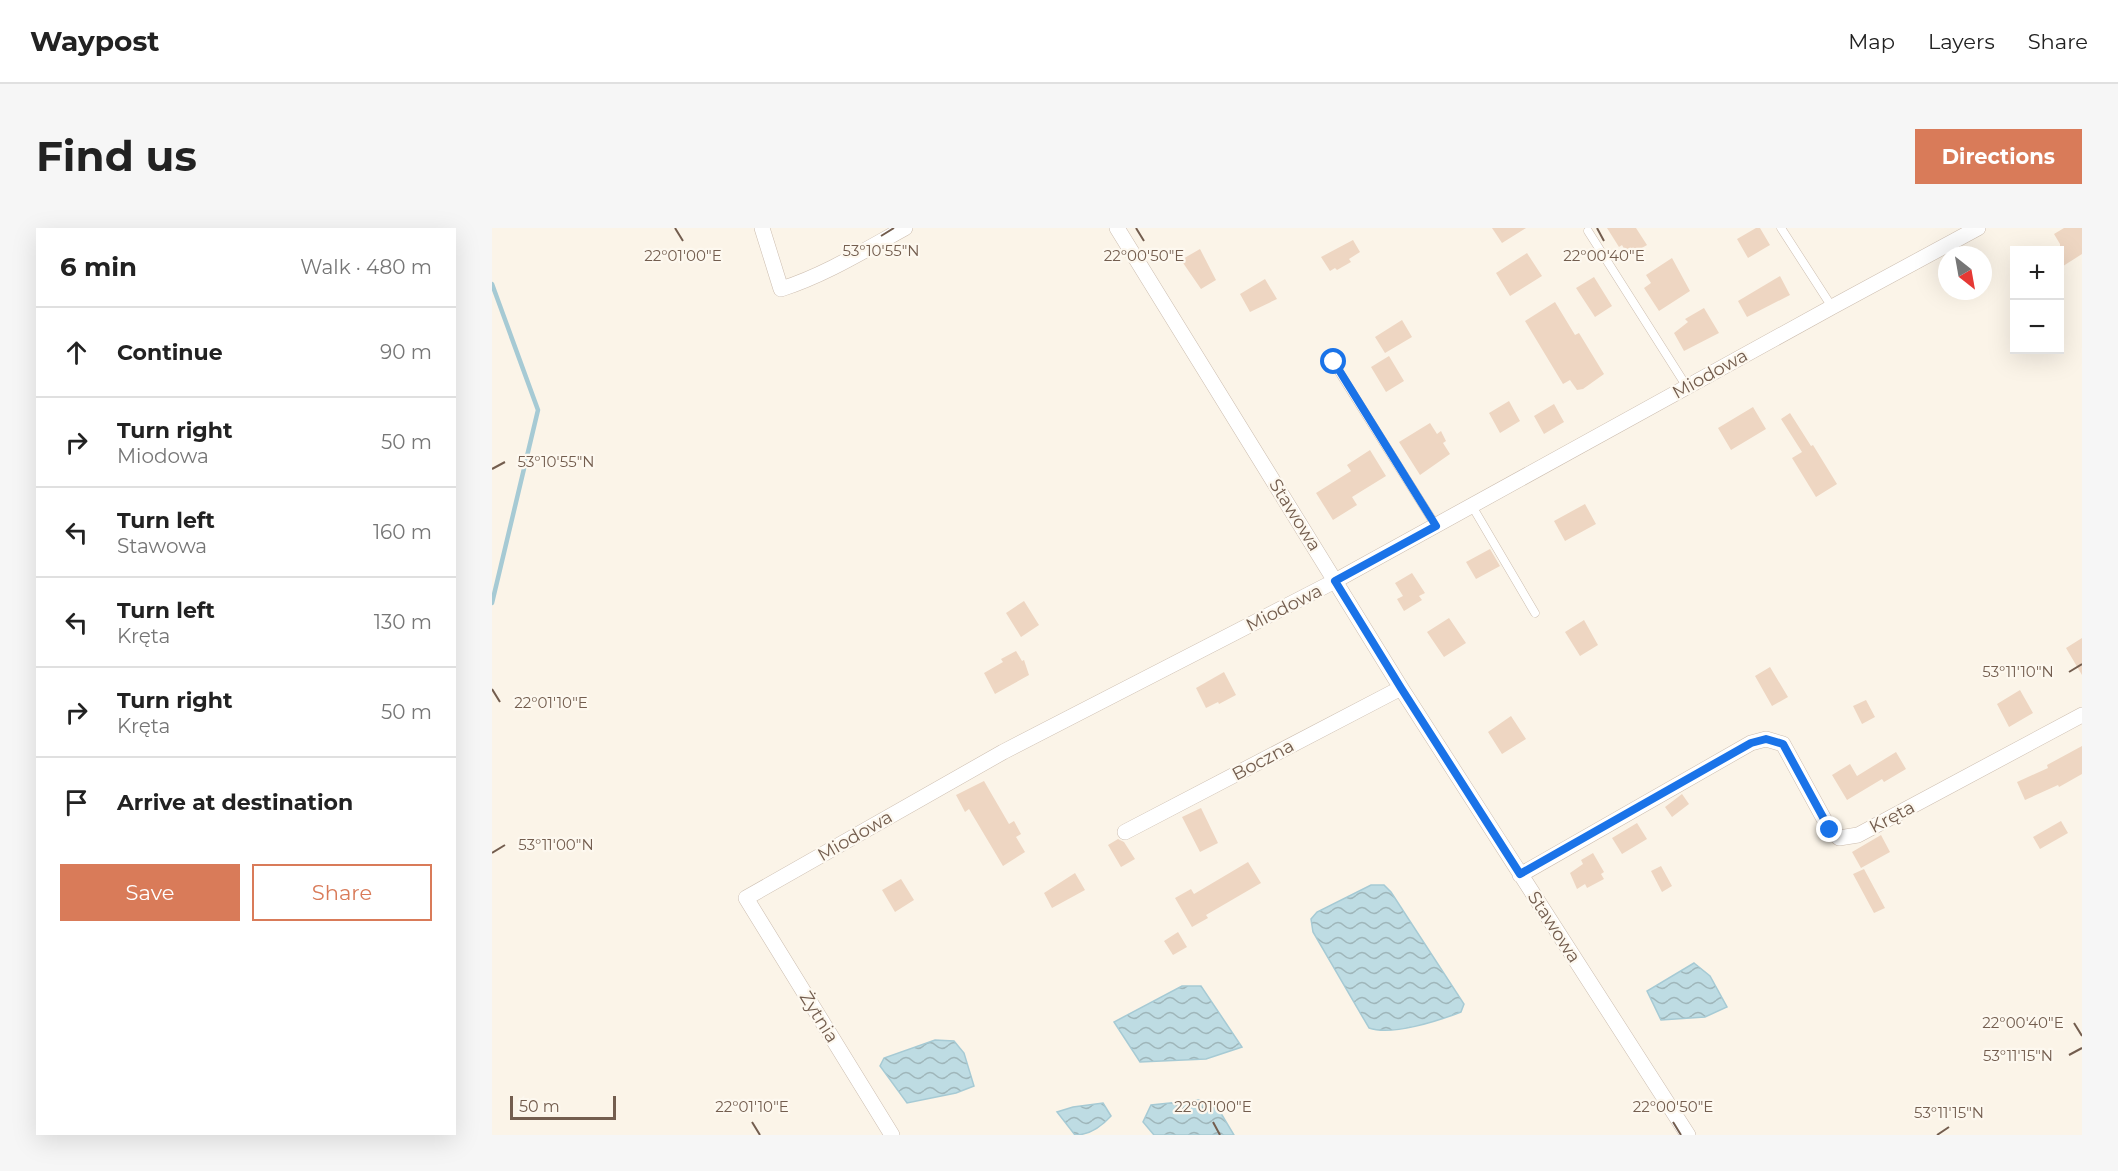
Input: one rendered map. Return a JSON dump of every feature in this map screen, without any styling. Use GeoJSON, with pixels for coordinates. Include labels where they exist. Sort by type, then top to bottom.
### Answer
{"type":"FeatureCollection","features":[{"type":"Feature","properties":{"kind":"street"},"geometry":{"type":"LineString","coordinates":[[762,228],[781,289],[795,285],[844,261],[905,228]]}},
{"type":"Feature","properties":{"kind":"street","name":"Stawowa"},"geometry":{"type":"LineString","coordinates":[[1117,228],[1401,688],[1688,1135]]}},
{"type":"Feature","properties":{"kind":"street","name":"Miodowa"},"geometry":{"type":"LineString","coordinates":[[746,898],[1003,752],[1335,581],[1978,228]]}},
{"type":"Feature","properties":{"kind":"street","name":"Boczna"},"geometry":{"type":"LineString","coordinates":[[1125,832],[1401,688]]}},
{"type":"Feature","properties":{"kind":"street","name":"Kręta"},"geometry":{"type":"LineString","coordinates":[[1520,874],[1751,743],[1766,739],[1783,744],[1830,830],[1839,838],[1858,835],[2082,715]]}},
{"type":"Feature","properties":{"kind":"street","name":"Żytnia"},"geometry":{"type":"LineString","coordinates":[[746,898],[892,1135]]}},
{"type":"Feature","properties":{"kind":"lane"},"geometry":{"type":"LineString","coordinates":[[1781,228],[1832,307]]}},
{"type":"Feature","properties":{"kind":"lane"},"geometry":{"type":"LineString","coordinates":[[1588,231],[1687,387]]}},
{"type":"Feature","properties":{"kind":"lane"},"geometry":{"type":"LineString","coordinates":[[1334,362],[1436,526]]}},
{"type":"Feature","properties":{"kind":"lane"},"geometry":{"type":"LineString","coordinates":[[1472,506],[1535,613]]}},
{"type":"Feature","properties":{"kind":"water"},"geometry":{"type":"Polygon","coordinates":[[[1371,885],[1384,885],[1391,892],[1464,1004],[1461,1012],[1402,1029],[1369,1028],[1313,932],[1311,919],[1317,912],[1371,885]]]}},
{"type":"Feature","properties":{"kind":"water"},"geometry":{"type":"Polygon","coordinates":[[[1694,963],[1710,976],[1727,1007],[1705,1017],[1661,1020],[1647,991],[1694,963]]]}},
{"type":"Feature","properties":{"kind":"water"},"geometry":{"type":"Polygon","coordinates":[[[1182,986],[1201,986],[1242,1047],[1206,1059],[1140,1062],[1114,1022],[1182,986]]]}},
{"type":"Feature","properties":{"kind":"water"},"geometry":{"type":"Polygon","coordinates":[[[935,1040],[954,1041],[964,1053],[974,1086],[956,1093],[907,1103],[880,1066],[884,1058],[935,1040]]]}},
{"type":"Feature","properties":{"kind":"water"},"geometry":{"type":"Polygon","coordinates":[[[1199,1100],[1216,1105],[1234,1135],[1154,1135],[1143,1122],[1151,1105],[1199,1100]]]}},
{"type":"Feature","properties":{"kind":"water"},"geometry":{"type":"Polygon","coordinates":[[[1103,1103],[1111,1116],[1095,1130],[1086,1134],[1075,1135],[1057,1112],[1073,1107],[1103,1103]]]}},
{"type":"Feature","properties":{"kind":"building"},"geometry":{"type":"Polygon","coordinates":[[[1492,228],[1526,228],[1502,243],[1492,228]]]}},
{"type":"Feature","properties":{"kind":"building"},"geometry":{"type":"Polygon","coordinates":[[[1607,228],[1636,228],[1647,245],[1628,256],[1622,245],[1619,247],[1607,228]]]}},
{"type":"Feature","properties":{"kind":"building"},"geometry":{"type":"Polygon","coordinates":[[[1760,228],[1770,245],[1748,258],[1737,239],[1760,228]]]}},
{"type":"Feature","properties":{"kind":"building"},"geometry":{"type":"Polygon","coordinates":[[[2064,228],[2082,228],[2082,254],[2064,265],[2064,246],[2060,246],[2054,234],[2064,228]]]}},
{"type":"Feature","properties":{"kind":"building"},"geometry":{"type":"Polygon","coordinates":[[[1353,240],[1360,252],[1349,259],[1351,262],[1337,270],[1335,268],[1330,271],[1321,257],[1353,240]]]}},
{"type":"Feature","properties":{"kind":"building"},"geometry":{"type":"Polygon","coordinates":[[[1200,249],[1216,280],[1201,289],[1181,260],[1200,249]]]}},
{"type":"Feature","properties":{"kind":"building"},"geometry":{"type":"Polygon","coordinates":[[[1527,253],[1542,276],[1510,296],[1496,273],[1527,253]]]}},
{"type":"Feature","properties":{"kind":"building"},"geometry":{"type":"Polygon","coordinates":[[[1672,258],[1690,291],[1659,311],[1644,288],[1651,283],[1646,275],[1672,258]]]}},
{"type":"Feature","properties":{"kind":"building"},"geometry":{"type":"Polygon","coordinates":[[[1780,276],[1790,295],[1747,317],[1738,301],[1780,276]]]}},
{"type":"Feature","properties":{"kind":"building"},"geometry":{"type":"Polygon","coordinates":[[[1594,277],[1612,306],[1595,317],[1576,288],[1594,277]]]}},
{"type":"Feature","properties":{"kind":"building"},"geometry":{"type":"Polygon","coordinates":[[[1265,279],[1277,299],[1250,312],[1240,294],[1265,279]]]}},
{"type":"Feature","properties":{"kind":"building"},"geometry":{"type":"Polygon","coordinates":[[[1555,302],[1575,335],[1579,333],[1604,374],[1583,389],[1577,390],[1570,380],[1563,384],[1525,321],[1555,302]]]}},
{"type":"Feature","properties":{"kind":"building"},"geometry":{"type":"Polygon","coordinates":[[[1704,308],[1719,333],[1684,351],[1674,333],[1688,322],[1685,319],[1704,308]]]}},
{"type":"Feature","properties":{"kind":"building"},"geometry":{"type":"Polygon","coordinates":[[[1402,320],[1412,337],[1385,353],[1375,337],[1402,320]]]}},
{"type":"Feature","properties":{"kind":"building"},"geometry":{"type":"Polygon","coordinates":[[[1389,356],[1404,381],[1386,392],[1371,367],[1389,356]]]}},
{"type":"Feature","properties":{"kind":"building"},"geometry":{"type":"Polygon","coordinates":[[[1509,401],[1520,421],[1500,433],[1489,413],[1509,401]]]}},
{"type":"Feature","properties":{"kind":"building"},"geometry":{"type":"Polygon","coordinates":[[[1554,404],[1564,422],[1544,434],[1534,416],[1554,404]]]}},
{"type":"Feature","properties":{"kind":"building"},"geometry":{"type":"Polygon","coordinates":[[[1753,407],[1766,429],[1731,450],[1718,428],[1753,407]]]}},
{"type":"Feature","properties":{"kind":"building"},"geometry":{"type":"Polygon","coordinates":[[[1790,413],[1837,484],[1816,497],[1792,458],[1802,452],[1781,419],[1790,413]]]}},
{"type":"Feature","properties":{"kind":"building"},"geometry":{"type":"Polygon","coordinates":[[[1430,423],[1437,434],[1441,431],[1446,441],[1443,443],[1450,454],[1420,475],[1399,442],[1430,423]]]}},
{"type":"Feature","properties":{"kind":"building"},"geometry":{"type":"Polygon","coordinates":[[[1370,450],[1386,476],[1352,497],[1357,505],[1333,520],[1316,493],[1351,471],[1347,465],[1370,450]]]}},
{"type":"Feature","properties":{"kind":"building"},"geometry":{"type":"Polygon","coordinates":[[[1585,504],[1596,524],[1565,541],[1554,521],[1585,504]]]}},
{"type":"Feature","properties":{"kind":"building"},"geometry":{"type":"Polygon","coordinates":[[[1490,549],[1500,566],[1476,579],[1466,562],[1490,549]]]}},
{"type":"Feature","properties":{"kind":"building"},"geometry":{"type":"Polygon","coordinates":[[[1412,573],[1425,593],[1419,596],[1422,600],[1404,611],[1397,599],[1403,596],[1395,583],[1412,573]]]}},
{"type":"Feature","properties":{"kind":"building"},"geometry":{"type":"Polygon","coordinates":[[[1024,601],[1039,625],[1021,637],[1006,613],[1024,601]]]}},
{"type":"Feature","properties":{"kind":"building"},"geometry":{"type":"Polygon","coordinates":[[[1449,618],[1466,643],[1444,657],[1427,632],[1449,618]]]}},
{"type":"Feature","properties":{"kind":"building"},"geometry":{"type":"Polygon","coordinates":[[[1584,620],[1598,645],[1580,656],[1565,632],[1584,620]]]}},
{"type":"Feature","properties":{"kind":"building"},"geometry":{"type":"Polygon","coordinates":[[[2082,638],[2082,675],[2066,648],[2082,638]]]}},
{"type":"Feature","properties":{"kind":"building"},"geometry":{"type":"Polygon","coordinates":[[[1016,651],[1022,661],[1024,660],[1029,675],[995,694],[984,673],[1003,662],[1001,659],[1016,651]]]}},
{"type":"Feature","properties":{"kind":"building"},"geometry":{"type":"Polygon","coordinates":[[[1770,667],[1788,697],[1772,706],[1755,676],[1770,667]]]}},
{"type":"Feature","properties":{"kind":"building"},"geometry":{"type":"Polygon","coordinates":[[[1224,672],[1236,695],[1206,708],[1196,688],[1224,672]]]}},
{"type":"Feature","properties":{"kind":"building"},"geometry":{"type":"Polygon","coordinates":[[[2020,690],[2033,713],[2009,727],[1997,704],[2020,690]]]}},
{"type":"Feature","properties":{"kind":"building"},"geometry":{"type":"Polygon","coordinates":[[[1866,700],[1875,717],[1862,724],[1853,706],[1866,700]]]}},
{"type":"Feature","properties":{"kind":"building"},"geometry":{"type":"Polygon","coordinates":[[[1511,716],[1526,739],[1502,754],[1488,732],[1511,716]]]}},
{"type":"Feature","properties":{"kind":"building"},"geometry":{"type":"Polygon","coordinates":[[[2082,746],[2082,774],[2059,787],[2058,785],[2025,800],[2017,782],[2048,768],[2047,765],[2082,746]]]}},
{"type":"Feature","properties":{"kind":"building"},"geometry":{"type":"Polygon","coordinates":[[[1896,752],[1906,769],[1884,782],[1882,779],[1847,800],[1832,775],[1850,764],[1857,776],[1896,752]]]}},
{"type":"Feature","properties":{"kind":"building"},"geometry":{"type":"Polygon","coordinates":[[[984,781],[1009,824],[1014,821],[1021,834],[1016,837],[1025,852],[1003,866],[969,809],[965,812],[956,795],[984,781]]]}},
{"type":"Feature","properties":{"kind":"building"},"geometry":{"type":"Polygon","coordinates":[[[1682,794],[1689,804],[1672,817],[1665,807],[1682,794]]]}},
{"type":"Feature","properties":{"kind":"building"},"geometry":{"type":"Polygon","coordinates":[[[1201,808],[1218,843],[1200,852],[1182,817],[1201,808]]]}},
{"type":"Feature","properties":{"kind":"building"},"geometry":{"type":"Polygon","coordinates":[[[2061,821],[2068,833],[2040,849],[2033,837],[2061,821]]]}},
{"type":"Feature","properties":{"kind":"building"},"geometry":{"type":"Polygon","coordinates":[[[1637,823],[1647,839],[1622,854],[1612,838],[1637,823]]]}},
{"type":"Feature","properties":{"kind":"building"},"geometry":{"type":"Polygon","coordinates":[[[1881,835],[1890,852],[1861,868],[1852,852],[1881,835]]]}},
{"type":"Feature","properties":{"kind":"building"},"geometry":{"type":"Polygon","coordinates":[[[1118,839],[1124,842],[1135,859],[1121,867],[1108,845],[1118,839]]]}},
{"type":"Feature","properties":{"kind":"building"},"geometry":{"type":"Polygon","coordinates":[[[1593,853],[1604,872],[1601,874],[1604,879],[1587,888],[1585,884],[1577,889],[1570,873],[1583,864],[1581,860],[1593,853]]]}},
{"type":"Feature","properties":{"kind":"building"},"geometry":{"type":"Polygon","coordinates":[[[1248,862],[1261,883],[1206,915],[1208,918],[1192,927],[1175,898],[1191,889],[1194,894],[1248,862]]]}},
{"type":"Feature","properties":{"kind":"building"},"geometry":{"type":"Polygon","coordinates":[[[1661,866],[1672,886],[1662,892],[1651,871],[1661,866]]]}},
{"type":"Feature","properties":{"kind":"building"},"geometry":{"type":"Polygon","coordinates":[[[1864,869],[1885,908],[1874,913],[1853,874],[1864,869]]]}},
{"type":"Feature","properties":{"kind":"building"},"geometry":{"type":"Polygon","coordinates":[[[1075,873],[1085,890],[1052,908],[1044,893],[1075,873]]]}},
{"type":"Feature","properties":{"kind":"building"},"geometry":{"type":"Polygon","coordinates":[[[901,879],[914,900],[895,912],[882,890],[901,879]]]}},
{"type":"Feature","properties":{"kind":"building"},"geometry":{"type":"Polygon","coordinates":[[[1178,932],[1187,947],[1173,955],[1164,941],[1178,932]]]}},
{"type":"Feature","properties":{"kind":"waterway"},"geometry":{"type":"LineString","coordinates":[[492,284],[538,410],[492,603]]}},
{"type":"Feature","properties":{"kind":"route"},"geometry":{"type":"LineString","coordinates":[[1334,362],[1436,526],[1335,581],[1520,874],[1751,743],[1766,739],[1783,744],[1830,830]]}}]}
